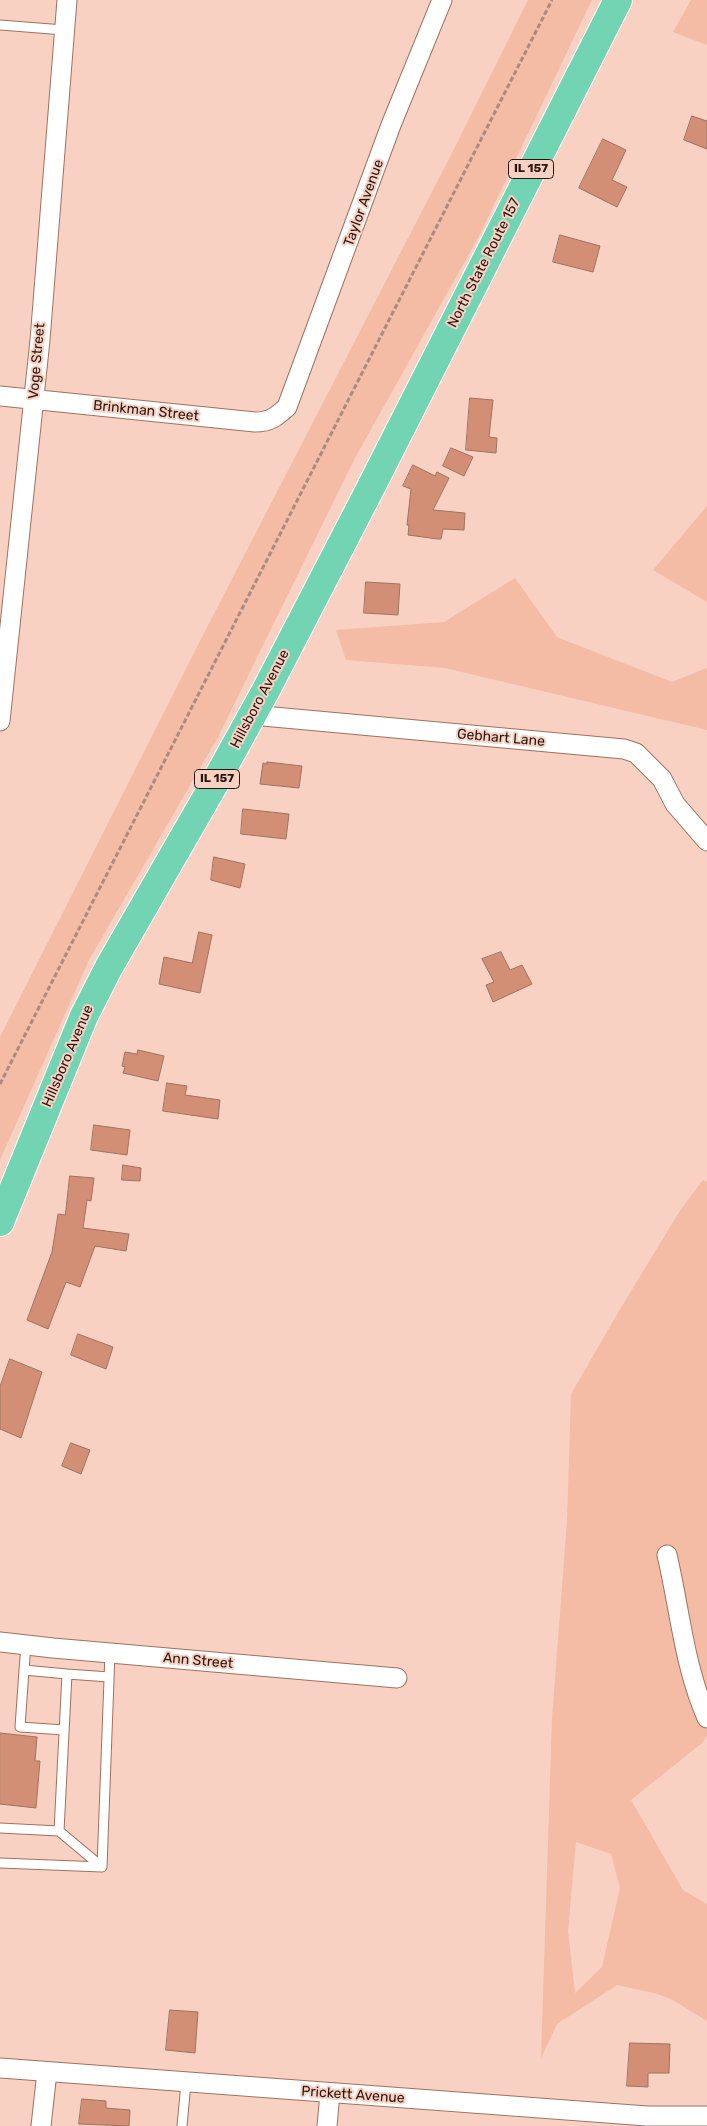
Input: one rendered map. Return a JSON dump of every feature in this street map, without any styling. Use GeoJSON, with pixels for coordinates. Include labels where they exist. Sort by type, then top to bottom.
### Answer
{"type":"FeatureCollection","features":[{"type":"Feature","properties":{"kind":"main road","name":"North State Route 157"},"geometry":{"type":"LineString","coordinates":[[446,339],[618,0]]}},
{"type":"Feature","properties":{"kind":"main road","name":"Hillsboro Avenue"},"geometry":{"type":"LineString","coordinates":[[0,1222],[84,1016],[109,966],[252,714],[446,339]]}},
{"type":"Feature","properties":{"kind":"street","name":"Voge Street"},"geometry":{"type":"LineString","coordinates":[[0,721],[34,400],[66,0]]}},
{"type":"Feature","properties":{"kind":"street","name":"Taylor Avenue"},"geometry":{"type":"LineString","coordinates":[[287,407],[391,125],[442,0]]}},
{"type":"Feature","properties":{"kind":"street","name":"Brinkman Street"},"geometry":{"type":"LineString","coordinates":[[0,396],[255,422],[272,420],[287,407]]}},
{"type":"Feature","properties":{"kind":"street","name":"Gebhart Lane"},"geometry":{"type":"LineString","coordinates":[[252,714],[624,749],[636,753],[662,779],[675,804],[707,840]]}},
{"type":"Feature","properties":{"kind":"street"},"geometry":{"type":"LineString","coordinates":[[667,1555],[675,1587],[686,1660],[707,1718]]}},
{"type":"Feature","properties":{"kind":"street","name":"Ann Street"},"geometry":{"type":"LineString","coordinates":[[0,1642],[397,1678]]}},
{"type":"Feature","properties":{"kind":"street","name":"Prickett Avenue"},"geometry":{"type":"LineString","coordinates":[[0,2068],[647,2116],[707,2116]]}},
{"type":"Feature","properties":{"kind":"street"},"geometry":{"type":"LineString","coordinates":[[41,2126],[47,2072]]}},
{"type":"Feature","properties":{"kind":"street"},"geometry":{"type":"LineString","coordinates":[[327,2126],[330,2093]]}},
{"type":"Feature","properties":{"kind":"lane"},"geometry":{"type":"LineString","coordinates":[[0,25],[64,30]]}},
{"type":"Feature","properties":{"kind":"lane"},"geometry":{"type":"LineString","coordinates":[[26,1645],[20,1727],[64,1730]]}},
{"type":"Feature","properties":{"kind":"lane"},"geometry":{"type":"LineString","coordinates":[[102,1867],[110,1653]]}},
{"type":"Feature","properties":{"kind":"lane"},"geometry":{"type":"LineString","coordinates":[[24,1670],[109,1677]]}},
{"type":"Feature","properties":{"kind":"lane"},"geometry":{"type":"LineString","coordinates":[[59,1832],[67,1674]]}},
{"type":"Feature","properties":{"kind":"lane"},"geometry":{"type":"LineString","coordinates":[[0,1828],[59,1832],[102,1867]]}},
{"type":"Feature","properties":{"kind":"lane"},"geometry":{"type":"LineString","coordinates":[[0,1863],[102,1867]]}},
{"type":"Feature","properties":{"kind":"lane"},"geometry":{"type":"LineString","coordinates":[[182,2126],[186,2082]]}},
{"type":"Feature","properties":{"kind":"path"},"geometry":{"type":"LineString","coordinates":[[0,1084],[552,0]]}},
{"type":"Feature","properties":{"kind":"shaded area"},"geometry":{"type":"Polygon","coordinates":[[[528,0],[592,0],[478,238],[355,458],[218,737],[89,960],[0,1160],[0,1037],[201,639],[453,151],[528,0]]]}},
{"type":"Feature","properties":{"kind":"shaded area"},"geometry":{"type":"Polygon","coordinates":[[[691,0],[707,0],[707,45],[673,32],[691,0]]]}},
{"type":"Feature","properties":{"kind":"shaded area"},"geometry":{"type":"Polygon","coordinates":[[[707,506],[707,602],[653,570],[707,506]]]}},
{"type":"Feature","properties":{"kind":"shaded area"},"geometry":{"type":"Polygon","coordinates":[[[515,578],[557,637],[672,682],[707,668],[707,730],[445,668],[346,660],[336,630],[444,622],[515,578]]]}},
{"type":"Feature","properties":{"kind":"shaded area"},"geometry":{"type":"Polygon","coordinates":[[[703,1180],[707,1182],[707,1736],[702,1743],[631,1800],[683,1890],[707,1904],[707,2021],[671,1999],[654,1993],[617,1985],[557,2024],[541,2058],[552,1718],[567,1521],[571,1394],[681,1209],[703,1180]],[[576,1842],[568,1931],[575,1993],[602,1967],[620,1888],[611,1854],[576,1842]]]}},
{"type":"Feature","properties":{"kind":"building"},"geometry":{"type":"Polygon","coordinates":[[[692,116],[707,121],[707,149],[684,140],[692,116]]]}},
{"type":"Feature","properties":{"kind":"building"},"geometry":{"type":"Polygon","coordinates":[[[603,139],[626,150],[612,180],[627,187],[617,207],[579,188],[603,139]]]}},
{"type":"Feature","properties":{"kind":"building"},"geometry":{"type":"Polygon","coordinates":[[[560,235],[600,246],[593,272],[553,262],[560,235]]]}},
{"type":"Feature","properties":{"kind":"building"},"geometry":{"type":"Polygon","coordinates":[[[470,398],[493,400],[489,437],[497,438],[496,453],[466,450],[470,398]]]}},
{"type":"Feature","properties":{"kind":"building"},"geometry":{"type":"Polygon","coordinates":[[[451,448],[473,457],[464,476],[443,466],[451,448]]]}},
{"type":"Feature","properties":{"kind":"building"},"geometry":{"type":"Polygon","coordinates":[[[413,465],[435,476],[437,472],[449,478],[433,510],[465,513],[464,530],[443,529],[441,539],[408,535],[409,525],[407,525],[411,489],[403,486],[413,465]]]}},
{"type":"Feature","properties":{"kind":"building"},"geometry":{"type":"Polygon","coordinates":[[[366,582],[400,584],[398,615],[364,613],[366,582]]]}},
{"type":"Feature","properties":{"kind":"building"},"geometry":{"type":"Polygon","coordinates":[[[267,762],[302,766],[299,788],[260,784],[263,763],[267,764],[267,762]]]}},
{"type":"Feature","properties":{"kind":"building"},"geometry":{"type":"Polygon","coordinates":[[[243,809],[289,814],[286,839],[241,834],[243,809]]]}},
{"type":"Feature","properties":{"kind":"building"},"geometry":{"type":"Polygon","coordinates":[[[214,857],[245,864],[240,888],[211,880],[214,857]]]}},
{"type":"Feature","properties":{"kind":"building"},"geometry":{"type":"Polygon","coordinates":[[[199,932],[212,935],[200,993],[159,984],[164,957],[192,963],[199,932]]]}},
{"type":"Feature","properties":{"kind":"building"},"geometry":{"type":"Polygon","coordinates":[[[501,952],[510,970],[522,965],[532,984],[493,1002],[486,985],[494,982],[482,959],[501,952]]]}},
{"type":"Feature","properties":{"kind":"building"},"geometry":{"type":"Polygon","coordinates":[[[138,1050],[164,1056],[158,1081],[123,1073],[125,1067],[122,1066],[125,1052],[137,1054],[138,1050]]]}},
{"type":"Feature","properties":{"kind":"building"},"geometry":{"type":"Polygon","coordinates":[[[167,1083],[187,1086],[185,1095],[220,1100],[218,1119],[163,1111],[167,1083]]]}},
{"type":"Feature","properties":{"kind":"building"},"geometry":{"type":"Polygon","coordinates":[[[94,1125],[130,1130],[127,1155],[91,1150],[94,1125]]]}},
{"type":"Feature","properties":{"kind":"building"},"geometry":{"type":"Polygon","coordinates":[[[123,1165],[141,1168],[140,1181],[122,1180],[123,1165]]]}},
{"type":"Feature","properties":{"kind":"building"},"geometry":{"type":"Polygon","coordinates":[[[70,1176],[94,1178],[91,1201],[87,1200],[83,1228],[129,1234],[126,1251],[95,1246],[80,1287],[66,1282],[48,1329],[27,1320],[52,1252],[58,1214],[65,1215],[70,1176]]]}},
{"type":"Feature","properties":{"kind":"building"},"geometry":{"type":"Polygon","coordinates":[[[78,1334],[113,1347],[106,1369],[71,1355],[78,1334]]]}},
{"type":"Feature","properties":{"kind":"building"},"geometry":{"type":"Polygon","coordinates":[[[10,1359],[42,1372],[21,1438],[0,1429],[0,1387],[10,1359]]]}},
{"type":"Feature","properties":{"kind":"building"},"geometry":{"type":"Polygon","coordinates":[[[71,1443],[90,1450],[81,1474],[62,1466],[71,1443]]]}},
{"type":"Feature","properties":{"kind":"building"},"geometry":{"type":"Polygon","coordinates":[[[0,1733],[37,1737],[35,1761],[40,1761],[36,1808],[0,1804],[0,1733]]]}},
{"type":"Feature","properties":{"kind":"building"},"geometry":{"type":"Polygon","coordinates":[[[170,2010],[198,2012],[195,2053],[166,2050],[170,2010]]]}},
{"type":"Feature","properties":{"kind":"building"},"geometry":{"type":"Polygon","coordinates":[[[630,2043],[670,2044],[669,2073],[648,2073],[648,2087],[627,2086],[630,2043]]]}},
{"type":"Feature","properties":{"kind":"building"},"geometry":{"type":"Polygon","coordinates":[[[82,2099],[106,2101],[106,2108],[130,2110],[129,2126],[79,2124],[82,2099]]]}}]}
